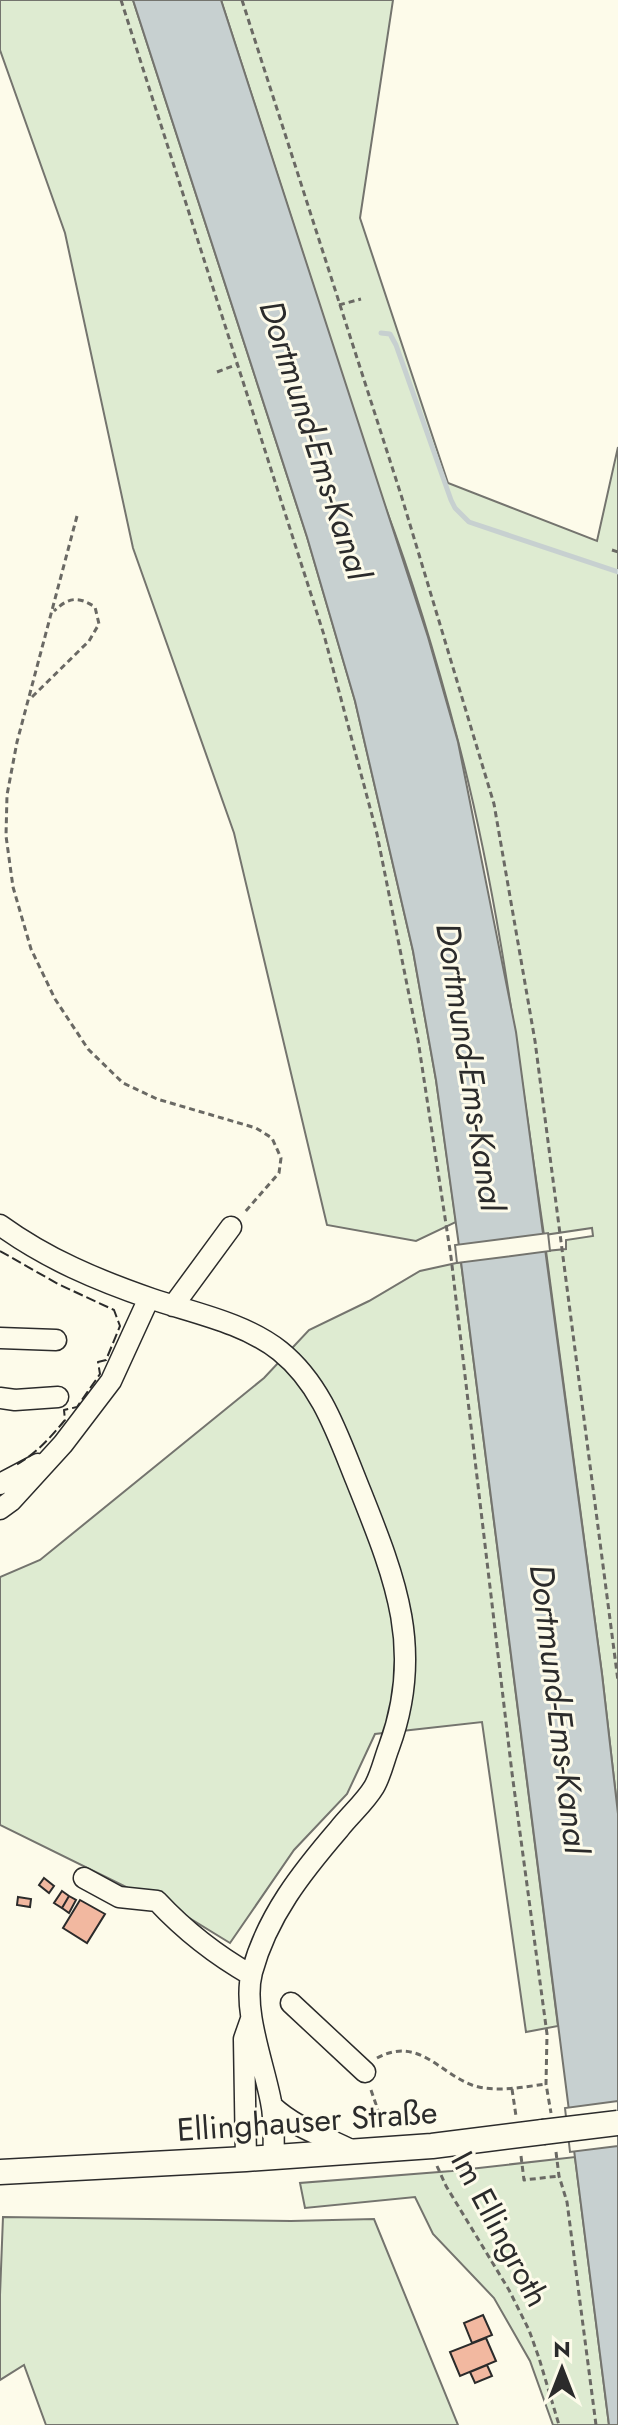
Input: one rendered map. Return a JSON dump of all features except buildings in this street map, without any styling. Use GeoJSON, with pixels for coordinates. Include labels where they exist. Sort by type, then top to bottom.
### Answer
{"type":"FeatureCollection","features":[{"type":"Feature","properties":{"kind":"main road","name":"Ellinghauser Straße"},"geometry":{"type":"LineString","coordinates":[[0,2172],[432,2146],[618,2123]]}},
{"type":"Feature","properties":{"kind":"lane"},"geometry":{"type":"LineString","coordinates":[[0,1225],[23,1242],[77,1272],[239,1329],[280,1351],[313,1386],[334,1425],[391,1567],[403,1617],[406,1672],[397,1726],[374,1787],[300,1875],[267,1929],[251,1975],[251,2019],[272,2106],[274,2157]]}},
{"type":"Feature","properties":{"kind":"lane"},"geometry":{"type":"LineString","coordinates":[[173,1306],[231,1227]]}},
{"type":"Feature","properties":{"kind":"lane"},"geometry":{"type":"LineString","coordinates":[[0,1509],[63,1444],[111,1381],[149,1298]]}},
{"type":"Feature","properties":{"kind":"lane"},"geometry":{"type":"LineString","coordinates":[[0,1338],[56,1340]]}},
{"type":"Feature","properties":{"kind":"lane"},"geometry":{"type":"LineString","coordinates":[[0,1398],[58,1397]]}},
{"type":"Feature","properties":{"kind":"lane"},"geometry":{"type":"LineString","coordinates":[[0,1484],[36,1466],[63,1444]]}},
{"type":"Feature","properties":{"kind":"lane"},"geometry":{"type":"LineString","coordinates":[[84,1878],[119,1897],[157,1901],[184,1930],[217,1956],[251,1975]]}},
{"type":"Feature","properties":{"kind":"lane"},"geometry":{"type":"LineString","coordinates":[[291,2003],[365,2072]]}},
{"type":"Feature","properties":{"kind":"lane"},"geometry":{"type":"LineString","coordinates":[[246,2159],[244,2039],[251,2019]]}},
{"type":"Feature","properties":{"kind":"lane"},"geometry":{"type":"LineString","coordinates":[[272,2106],[305,2131],[353,2151]]}},
{"type":"Feature","properties":{"kind":"path"},"geometry":{"type":"LineString","coordinates":[[121,0],[324,635],[377,834],[418,1040],[451,1257],[512,1773],[547,2034],[546,2084],[550,2132],[567,2202],[596,2425]]}},
{"type":"Feature","properties":{"kind":"path"},"geometry":{"type":"LineString","coordinates":[[242,0],[402,498],[494,804],[535,1041],[618,1681]]}},
{"type":"Feature","properties":{"kind":"path"},"geometry":{"type":"LineString","coordinates":[[339,305],[361,299]]}},
{"type":"Feature","properties":{"kind":"path"},"geometry":{"type":"LineString","coordinates":[[217,372],[238,364]]}},
{"type":"Feature","properties":{"kind":"path"},"geometry":{"type":"LineString","coordinates":[[77,516],[7,795],[6,836],[13,887],[31,949],[55,999],[88,1049],[123,1083],[157,1099],[256,1128],[272,1138],[281,1158],[279,1173],[231,1227]]}},
{"type":"Feature","properties":{"kind":"path"},"geometry":{"type":"LineString","coordinates":[[612,550],[618,552]]}},
{"type":"Feature","properties":{"kind":"path"},"geometry":{"type":"LineString","coordinates":[[29,699],[89,641],[99,624],[95,607],[83,599],[65,601],[51,613]]}},
{"type":"Feature","properties":{"kind":"path"},"geometry":{"type":"LineString","coordinates":[[380,2130],[375,2097],[365,2079],[365,2072],[370,2061],[387,2053],[410,2051],[436,2062],[474,2086],[512,2089],[546,2084]]}},
{"type":"Feature","properties":{"kind":"path"},"geometry":{"type":"LineString","coordinates":[[512,2089],[516,2116]]}},
{"type":"Feature","properties":{"kind":"path","name":"Im Ellingroth"},"geometry":{"type":"LineString","coordinates":[[432,2146],[438,2172],[509,2290],[529,2330],[559,2425]]}},
{"type":"Feature","properties":{"kind":"path"},"geometry":{"type":"LineString","coordinates":[[521,2155],[524,2180],[559,2176]]}},
{"type":"Feature","properties":{"kind":"green space"},"geometry":{"type":"Polygon","coordinates":[[[0,0],[133,0],[307,537],[355,701],[413,951],[436,1080],[456,1222],[416,1241],[327,1225],[234,833],[133,548],[65,233],[0,50],[0,0]]]}},
{"type":"Feature","properties":{"kind":"green space"},"geometry":{"type":"Polygon","coordinates":[[[221,0],[393,0],[360,218],[448,483],[597,541],[618,447],[618,1814],[546,1251],[566,1249],[566,1240],[593,1236],[592,1228],[544,1235],[497,924],[458,741],[413,584],[380,493],[221,0]]]}},
{"type":"Feature","properties":{"kind":"green space"},"geometry":{"type":"Polygon","coordinates":[[[461,1262],[558,2026],[526,2032],[482,1722],[375,1734],[347,1794],[294,1850],[230,1943],[189,1918],[0,1825],[0,1577],[40,1560],[264,1378],[309,1330],[369,1301],[420,1271],[461,1262]]]}},
{"type":"Feature","properties":{"kind":"green space"},"geometry":{"type":"Polygon","coordinates":[[[575,2157],[609,2425],[553,2425],[530,2361],[494,2298],[433,2234],[415,2197],[305,2208],[300,2183],[452,2171],[575,2157]]]}},
{"type":"Feature","properties":{"kind":"green space"},"geometry":{"type":"Polygon","coordinates":[[[3,2217],[291,2221],[374,2219],[458,2425],[46,2425],[24,2365],[0,2380],[3,2217]]]}},
{"type":"Feature","properties":{"kind":"water","name":"Dortmund-Ems-Kanal"},"geometry":{"type":"Polygon","coordinates":[[[133,0],[221,0],[428,637],[458,742],[516,1032],[618,1814],[618,2425],[609,2425],[459,1246],[436,1080],[413,951],[355,701],[307,537],[133,0]]]}},
{"type":"Feature","properties":{"kind":"pier"},"geometry":{"type":"Polygon","coordinates":[[[548,1233],[550,1251],[457,1263],[455,1245],[548,1233]]]}},
{"type":"Feature","properties":{"kind":"pier"},"geometry":{"type":"Polygon","coordinates":[[[618,2101],[618,2146],[570,2152],[565,2108],[618,2101]]]}},
{"type":"Feature","properties":{"kind":"waterway"},"geometry":{"type":"LineString","coordinates":[[381,333],[390,334],[396,345],[455,508],[469,522],[618,572]]}},
{"type":"Feature","properties":{"kind":"fence"},"geometry":{"type":"LineString","coordinates":[[0,1251],[58,1284],[114,1310],[120,1326],[106,1360],[98,1362],[100,1374],[77,1407],[64,1410],[65,1420],[54,1433],[14,1466]]}}]}
